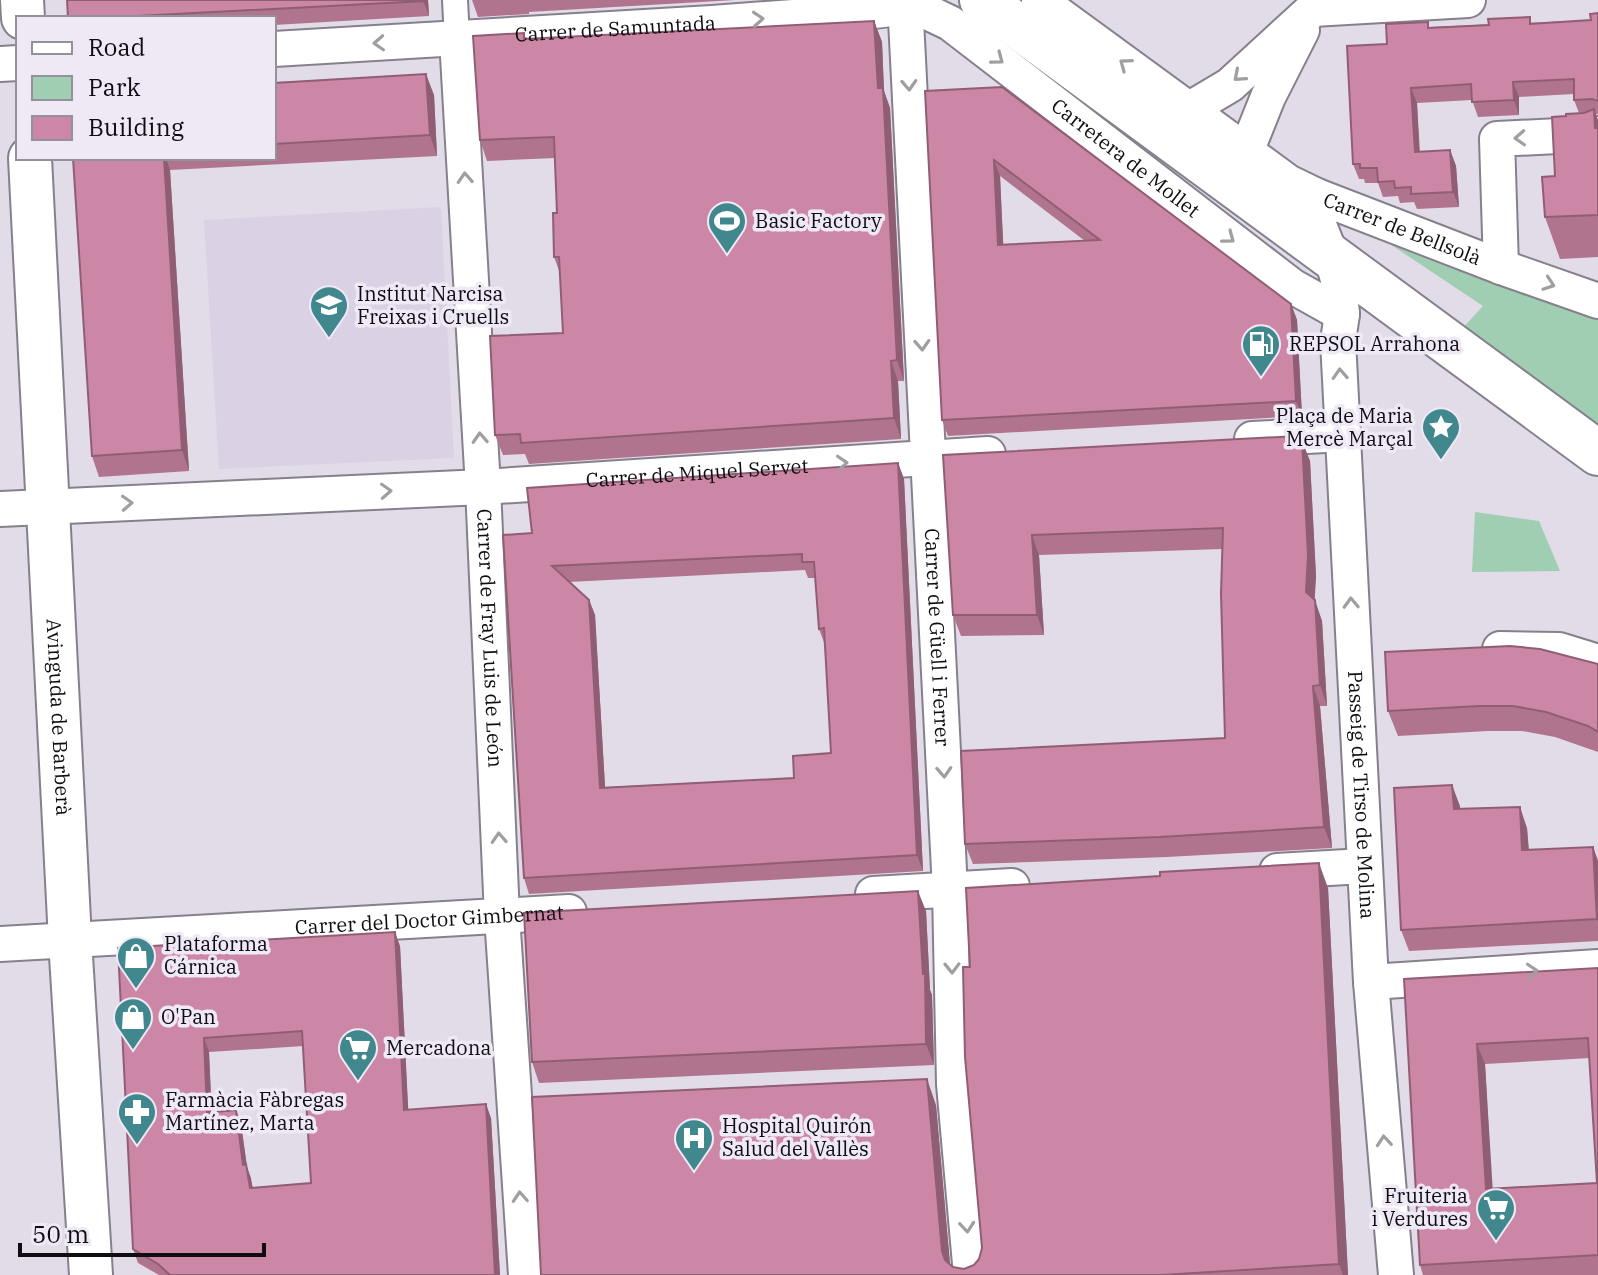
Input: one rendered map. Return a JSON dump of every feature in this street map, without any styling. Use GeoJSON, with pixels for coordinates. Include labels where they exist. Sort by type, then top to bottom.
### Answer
{"type":"FeatureCollection","features":[{"type":"Feature","properties":{"kind":"main road","name":"Carretera de Mollet"},"geometry":{"type":"LineString","coordinates":[[982,0],[1177,123],[1331,255],[1598,453]]}},
{"type":"Feature","properties":{"kind":"street","name":"Carrer de Fray Luis de León"},"geometry":{"type":"LineString","coordinates":[[455,0],[483,487],[502,916],[530,1103],[526,1275]]}},
{"type":"Feature","properties":{"kind":"street","name":"Carretera de Mollet"},"geometry":{"type":"LineString","coordinates":[[1039,0],[1177,123],[1246,152],[1288,182],[1317,196]]}},
{"type":"Feature","properties":{"kind":"street"},"geometry":{"type":"LineString","coordinates":[[1167,190],[1162,164],[1177,123],[1230,85],[1313,4],[1468,0]]}},
{"type":"Feature","properties":{"kind":"street","name":"Carrer de Samuntada"},"geometry":{"type":"LineString","coordinates":[[276,49],[712,23],[906,4]]}},
{"type":"Feature","properties":{"kind":"street","name":"Carretera de Mollet"},"geometry":{"type":"LineString","coordinates":[[906,4],[950,23],[1292,286],[1342,314]]}},
{"type":"Feature","properties":{"kind":"street","name":"Carrer de Güell i Ferrer"},"geometry":{"type":"LineString","coordinates":[[906,4],[950,890],[938,1084],[971,1275]]}},
{"type":"Feature","properties":{"kind":"street"},"geometry":{"type":"LineString","coordinates":[[1246,152],[1268,97],[1313,4]]}},
{"type":"Feature","properties":{"kind":"street","name":"Carrer de Bellsolà"},"geometry":{"type":"LineString","coordinates":[[1501,267],[1497,139],[1598,134]]}},
{"type":"Feature","properties":{"kind":"street","name":"Avinguda de Barberà"},"geometry":{"type":"LineString","coordinates":[[30,160],[70,940],[91,1275]]}},
{"type":"Feature","properties":{"kind":"street","name":"Carrer de Bellsolà"},"geometry":{"type":"LineString","coordinates":[[1331,255],[1317,220],[1317,196],[1598,301]]}},
{"type":"Feature","properties":{"kind":"street","name":"Passeig de Tirso de Molina"},"geometry":{"type":"LineString","coordinates":[[1331,255],[1339,283],[1342,314],[1338,341],[1344,434],[1367,656],[1364,866],[1396,1275]]}},
{"type":"Feature","properties":{"kind":"street"},"geometry":{"type":"LineString","coordinates":[[1342,314],[1396,305]]}},
{"type":"Feature","properties":{"kind":"street"},"geometry":{"type":"LineString","coordinates":[[1220,441],[1344,434]]}},
{"type":"Feature","properties":{"kind":"street","name":"Carrer de Miquel Servet"},"geometry":{"type":"LineString","coordinates":[[0,509],[483,487],[1020,452]]}},
{"type":"Feature","properties":{"kind":"street"},"geometry":{"type":"LineString","coordinates":[[1467,649],[1559,650],[1598,662]]}},
{"type":"Feature","properties":{"kind":"street"},"geometry":{"type":"LineString","coordinates":[[1253,872],[1364,866]]}},
{"type":"Feature","properties":{"kind":"street"},"geometry":{"type":"LineString","coordinates":[[842,896],[1046,884]]}},
{"type":"Feature","properties":{"kind":"street","name":"Carrer del Doctor Gimbernat"},"geometry":{"type":"LineString","coordinates":[[0,944],[595,910]]}},
{"type":"Feature","properties":{"kind":"street"},"geometry":{"type":"LineString","coordinates":[[1371,982],[1598,967]]}},
{"type":"Feature","properties":{"kind":"shaded area","name":"Institut Narcisa Freixas i Cruells"},"geometry":{"type":"Polygon","coordinates":[[[441,207],[454,458],[219,469],[204,220],[441,207]]]}},
{"type":"Feature","properties":{"kind":"green space"},"geometry":{"type":"Polygon","coordinates":[[[1375,234],[1598,308],[1598,434],[1459,332],[1483,306],[1375,234]]]}},
{"type":"Feature","properties":{"kind":"green space"},"geometry":{"type":"Polygon","coordinates":[[[1475,512],[1539,521],[1560,571],[1472,572],[1475,512]]]}},
{"type":"Feature","properties":{"kind":"building"},"geometry":{"type":"Polygon","coordinates":[[[67,0],[424,1],[137,16],[68,16],[67,0]]]}},
{"type":"Feature","properties":{"kind":"building"},"geometry":{"type":"Polygon","coordinates":[[[1598,13],[1598,101],[1574,100],[1574,79],[1513,82],[1514,100],[1472,102],[1471,84],[1411,88],[1415,152],[1450,150],[1453,192],[1411,194],[1411,187],[1395,188],[1394,181],[1378,182],[1377,168],[1360,168],[1360,164],[1353,164],[1347,46],[1387,44],[1386,24],[1428,22],[1428,28],[1489,25],[1488,19],[1530,17],[1530,24],[1591,20],[1590,14],[1598,13]]]}},
{"type":"Feature","properties":{"kind":"building","name":"Basic Factory"},"geometry":{"type":"Polygon","coordinates":[[[874,21],[878,88],[883,88],[897,360],[891,361],[894,418],[521,443],[520,434],[495,435],[490,336],[563,333],[559,257],[554,257],[553,213],[557,213],[554,137],[480,140],[473,36],[524,33],[524,39],[874,21]]]}},
{"type":"Feature","properties":{"kind":"building"},"geometry":{"type":"Polygon","coordinates":[[[426,74],[430,135],[276,144],[276,83],[426,74]]]}},
{"type":"Feature","properties":{"kind":"building"},"geometry":{"type":"Polygon","coordinates":[[[1002,87],[1291,304],[1296,401],[942,420],[925,91],[1002,87]],[[994,160],[998,245],[1100,240],[994,160]]]}},
{"type":"Feature","properties":{"kind":"building"},"geometry":{"type":"Polygon","coordinates":[[[1594,109],[1595,128],[1598,128],[1598,215],[1545,217],[1542,177],[1555,176],[1552,117],[1594,109]]]}},
{"type":"Feature","properties":{"kind":"building"},"geometry":{"type":"Polygon","coordinates":[[[73,160],[164,160],[182,450],[92,456],[73,160]]]}},
{"type":"Feature","properties":{"kind":"building"},"geometry":{"type":"Polygon","coordinates":[[[1297,436],[1297,440],[1302,440],[1308,555],[1306,592],[1315,600],[1320,685],[1313,686],[1324,827],[965,844],[961,751],[1225,738],[1221,594],[1223,528],[1032,535],[1037,615],[953,615],[943,455],[1297,436]]]}},
{"type":"Feature","properties":{"kind":"building"},"geometry":{"type":"Polygon","coordinates":[[[898,463],[917,855],[524,878],[503,535],[532,533],[527,488],[898,463]],[[802,554],[552,566],[589,600],[600,788],[794,778],[793,756],[831,753],[824,628],[819,629],[814,562],[802,562],[802,554]]]}},
{"type":"Feature","properties":{"kind":"building"},"geometry":{"type":"Polygon","coordinates":[[[1510,646],[1540,649],[1598,664],[1598,732],[1546,712],[1513,706],[1388,711],[1385,652],[1510,646]]]}},
{"type":"Feature","properties":{"kind":"building"},"geometry":{"type":"Polygon","coordinates":[[[1452,785],[1454,809],[1520,807],[1522,850],[1593,847],[1597,919],[1401,930],[1394,788],[1452,785]]]}},
{"type":"Feature","properties":{"kind":"building"},"geometry":{"type":"Polygon","coordinates":[[[1319,863],[1339,1264],[1162,1275],[541,1275],[532,1097],[927,1079],[942,1251],[945,1260],[953,1267],[964,1269],[974,1265],[982,1248],[965,1057],[963,967],[970,967],[966,888],[1319,863]]]}},
{"type":"Feature","properties":{"kind":"building"},"geometry":{"type":"Polygon","coordinates":[[[918,891],[925,974],[926,1044],[532,1062],[524,913],[918,891]]]}},
{"type":"Feature","properties":{"kind":"building"},"geometry":{"type":"Polygon","coordinates":[[[395,932],[404,1110],[486,1104],[495,1275],[170,1275],[133,1249],[118,948],[395,932]],[[302,1031],[204,1038],[207,1113],[236,1110],[243,1165],[246,1164],[250,1188],[311,1183],[302,1031]]]}},
{"type":"Feature","properties":{"kind":"building"},"geometry":{"type":"Polygon","coordinates":[[[1598,968],[1598,1255],[1420,1265],[1404,979],[1598,968]],[[1588,1038],[1477,1044],[1486,1189],[1597,1183],[1588,1038]]]}},
{"type":"Feature","properties":{"kind":"place","name":"Basic Factory"},"geometry":{"type":"Point","coordinates":[727,255]}},
{"type":"Feature","properties":{"kind":"place","name":"Institut Narcisa Freixas i Cruells"},"geometry":{"type":"Point","coordinates":[329,339]}},
{"type":"Feature","properties":{"kind":"place","name":"REPSOL Arrahona"},"geometry":{"type":"Point","coordinates":[1261,378]}},
{"type":"Feature","properties":{"kind":"place","name":"Plaça de Maria Mercè Marçal"},"geometry":{"type":"Point","coordinates":[1441,461]}},
{"type":"Feature","properties":{"kind":"place","name":"Plataforma Cárnica"},"geometry":{"type":"Point","coordinates":[136,990]}},
{"type":"Feature","properties":{"kind":"place","name":"O'Pan"},"geometry":{"type":"Point","coordinates":[133,1051]}},
{"type":"Feature","properties":{"kind":"place","name":"Mercadona"},"geometry":{"type":"Point","coordinates":[358,1082]}},
{"type":"Feature","properties":{"kind":"place","name":"Farmàcia Fàbregas Martínez, Marta"},"geometry":{"type":"Point","coordinates":[137,1146]}},
{"type":"Feature","properties":{"kind":"place","name":"Hospital Quirón Salud del Vallès"},"geometry":{"type":"Point","coordinates":[694,1172]}},
{"type":"Feature","properties":{"kind":"place","name":"Fruiteria i Verdures"},"geometry":{"type":"Point","coordinates":[1496,1242]}}]}
